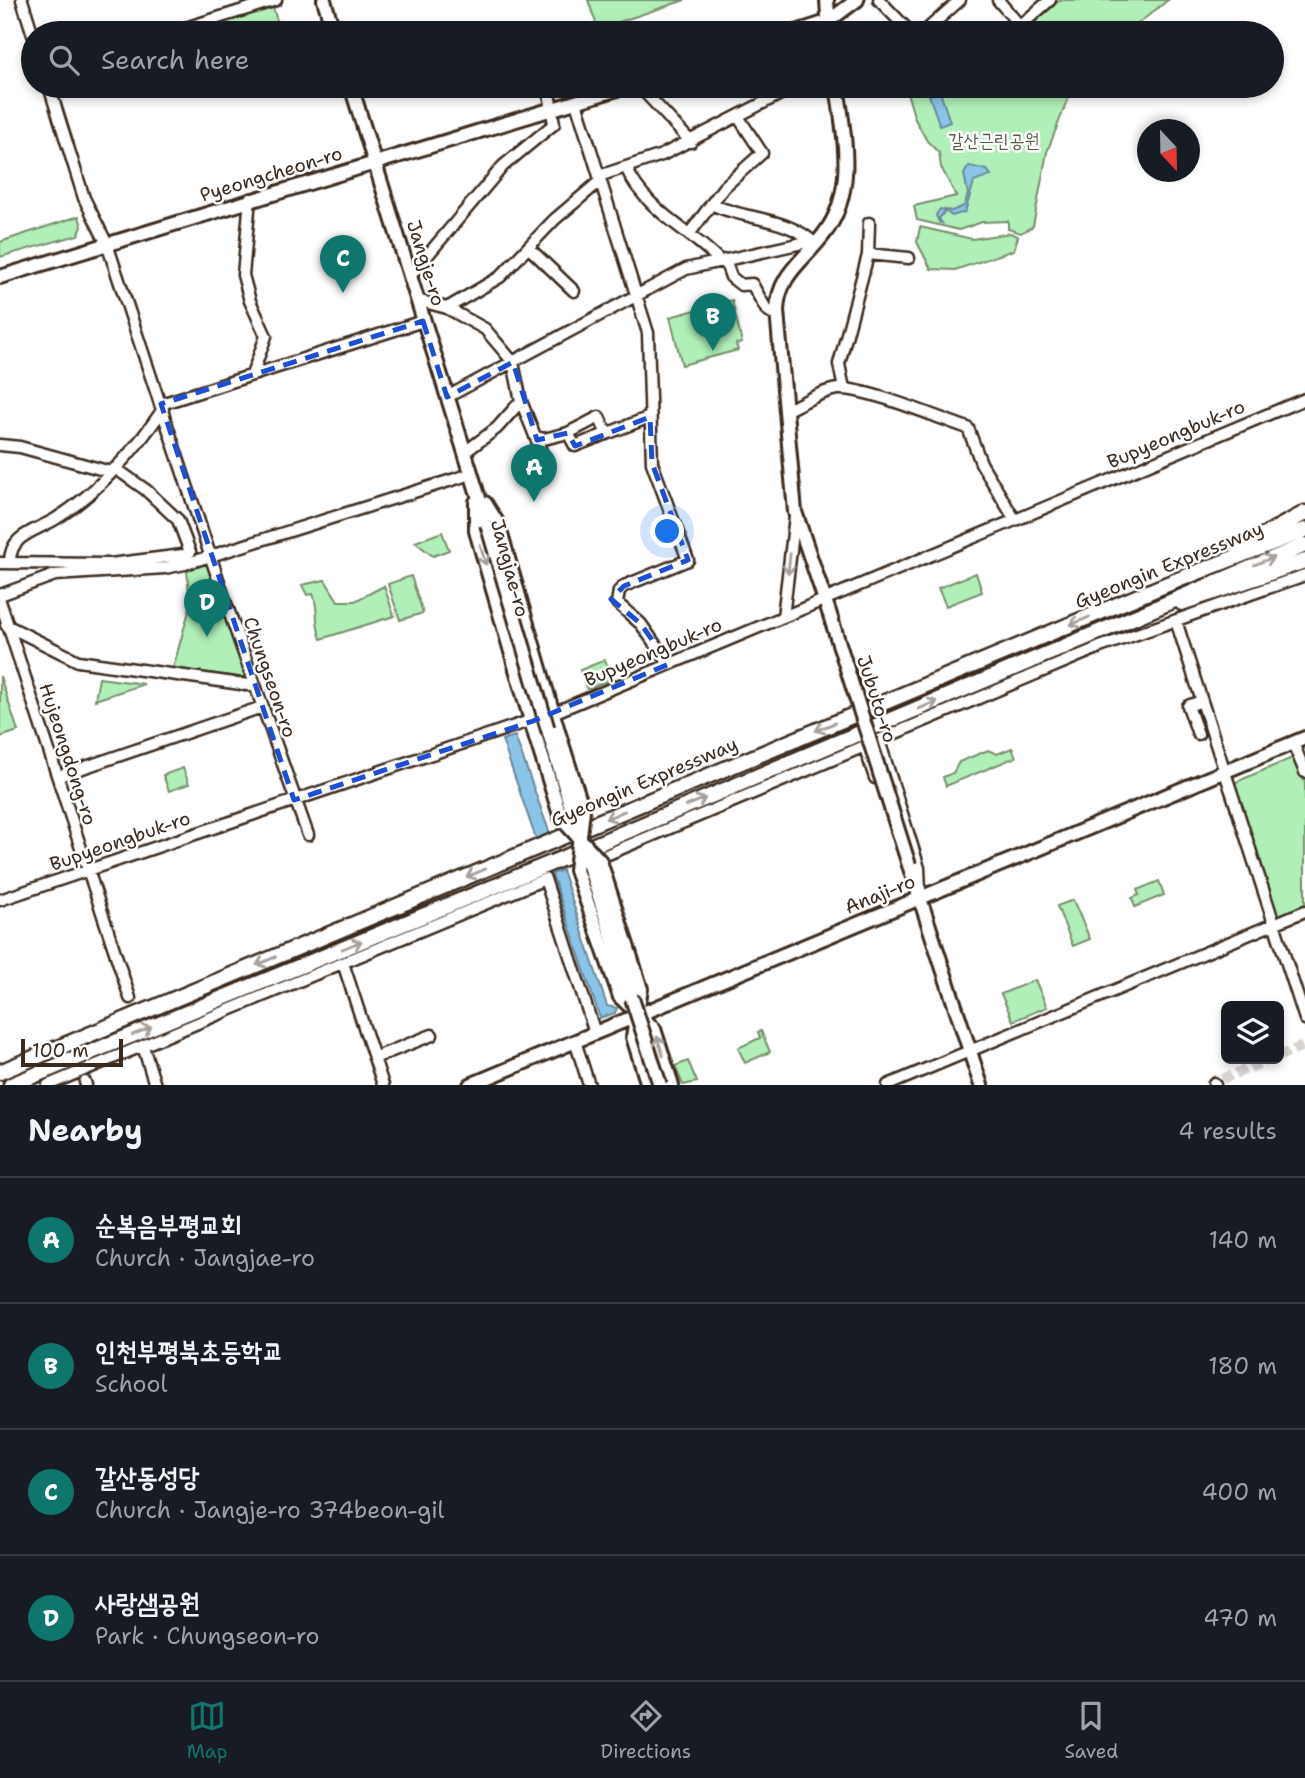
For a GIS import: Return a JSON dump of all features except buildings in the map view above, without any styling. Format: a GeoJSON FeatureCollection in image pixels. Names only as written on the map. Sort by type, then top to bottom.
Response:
{"type":"FeatureCollection","features":[{"type":"Feature","properties":{"kind":"highway"},"geometry":{"type":"LineString","coordinates":[[1165,585],[1281,528],[1305,513]]}},
{"type":"Feature","properties":{"kind":"highway","name":"Gyeongin Expressway"},"geometry":{"type":"LineString","coordinates":[[0,1072],[1165,585],[1305,530]]}},
{"type":"Feature","properties":{"kind":"highway","name":"Gyeongin Expressway"},"geometry":{"type":"LineString","coordinates":[[11,1085],[545,872],[566,858],[1305,545]]}},
{"type":"Feature","properties":{"kind":"highway"},"geometry":{"type":"LineString","coordinates":[[1157,608],[1203,598],[1305,561]]}},
{"type":"Feature","properties":{"kind":"main road"},"geometry":{"type":"LineString","coordinates":[[827,0],[828,21]]}},
{"type":"Feature","properties":{"kind":"main road"},"geometry":{"type":"LineString","coordinates":[[835,21],[857,0]]}},
{"type":"Feature","properties":{"kind":"main road"},"geometry":{"type":"LineString","coordinates":[[322,1],[330,21]]}},
{"type":"Feature","properties":{"kind":"main road","name":"Jangje-ro"},"geometry":{"type":"LineString","coordinates":[[355,98],[487,524]]}},
{"type":"Feature","properties":{"kind":"main road","name":"Pyeongcheon-ro"},"geometry":{"type":"LineString","coordinates":[[0,277],[589,98]]}},
{"type":"Feature","properties":{"kind":"main road","name":"Jubuto-ro"},"geometry":{"type":"LineString","coordinates":[[838,98],[847,167],[836,212],[824,235],[783,282],[777,299],[795,512],[981,1085]]}},
{"type":"Feature","properties":{"kind":"main road","name":"Jangjae-ro"},"geometry":{"type":"LineString","coordinates":[[475,488],[498,524],[583,810],[576,870],[620,997],[654,1029],[672,1085]]}},
{"type":"Feature","properties":{"kind":"main road","name":"Jangjae-ro"},"geometry":{"type":"LineString","coordinates":[[475,488],[476,531],[561,818],[600,862],[641,989],[633,1037],[648,1085]]}},
{"type":"Feature","properties":{"kind":"main road","name":"Jangjae-ro"},"geometry":{"type":"LineString","coordinates":[[487,524],[581,841],[660,1085]]}},
{"type":"Feature","properties":{"kind":"main road","name":"Anaji-ro"},"geometry":{"type":"LineString","coordinates":[[470,1085],[1299,741]]}},
{"type":"Feature","properties":{"kind":"street"},"geometry":{"type":"LineString","coordinates":[[22,0],[29,21]]}},
{"type":"Feature","properties":{"kind":"street"},"geometry":{"type":"LineString","coordinates":[[208,21],[276,0]]}},
{"type":"Feature","properties":{"kind":"street"},"geometry":{"type":"LineString","coordinates":[[879,0],[899,21]]}},
{"type":"Feature","properties":{"kind":"street"},"geometry":{"type":"LineString","coordinates":[[998,0],[1016,21]]}},
{"type":"Feature","properties":{"kind":"street"},"geometry":{"type":"LineString","coordinates":[[1026,21],[1050,0]]}},
{"type":"Feature","properties":{"kind":"street"},"geometry":{"type":"LineString","coordinates":[[936,21],[955,2]]}},
{"type":"Feature","properties":{"kind":"street","name":"Chungseon-ro"},"geometry":{"type":"LineString","coordinates":[[53,98],[84,198],[107,244],[208,551],[308,835]]}},
{"type":"Feature","properties":{"kind":"street"},"geometry":{"type":"LineString","coordinates":[[410,276],[503,166],[551,129],[554,124],[551,98]]}},
{"type":"Feature","properties":{"kind":"street"},"geometry":{"type":"LineString","coordinates":[[650,98],[691,142]]}},
{"type":"Feature","properties":{"kind":"street"},"geometry":{"type":"LineString","coordinates":[[447,308],[500,277],[554,220],[599,178],[691,142],[774,98]]}},
{"type":"Feature","properties":{"kind":"street"},"geometry":{"type":"LineString","coordinates":[[576,102],[648,333],[652,463],[688,560],[624,586],[617,597],[620,607],[640,624],[669,664]]}},
{"type":"Feature","properties":{"kind":"street"},"geometry":{"type":"LineString","coordinates":[[691,233],[724,187],[762,153],[738,118]]}},
{"type":"Feature","properties":{"kind":"street"},"geometry":{"type":"LineString","coordinates":[[626,167],[630,177],[658,211],[691,233],[723,260],[731,277],[741,285],[752,284],[766,309],[778,317]]}},
{"type":"Feature","properties":{"kind":"street"},"geometry":{"type":"LineString","coordinates":[[250,199],[243,275],[250,301],[266,336],[252,375]]}},
{"type":"Feature","properties":{"kind":"street"},"geometry":{"type":"LineString","coordinates":[[711,204],[748,218],[779,224],[806,234],[815,244]]}},
{"type":"Feature","properties":{"kind":"street"},"geometry":{"type":"LineString","coordinates":[[844,390],[839,364],[868,254],[869,223]]}},
{"type":"Feature","properties":{"kind":"street"},"geometry":{"type":"LineString","coordinates":[[447,397],[695,265],[802,243],[815,244]]}},
{"type":"Feature","properties":{"kind":"street"},"geometry":{"type":"LineString","coordinates":[[529,248],[574,291]]}},
{"type":"Feature","properties":{"kind":"street"},"geometry":{"type":"LineString","coordinates":[[868,254],[909,258]]}},
{"type":"Feature","properties":{"kind":"street"},"geometry":{"type":"LineString","coordinates":[[417,300],[447,308],[485,329],[513,362],[521,401],[541,451]]}},
{"type":"Feature","properties":{"kind":"street"},"geometry":{"type":"LineString","coordinates":[[424,321],[252,375],[162,407],[142,441],[60,517],[21,537],[14,544],[5,564],[142,562],[186,557],[471,474]]}},
{"type":"Feature","properties":{"kind":"street"},"geometry":{"type":"LineString","coordinates":[[787,410],[828,391],[844,390],[869,393],[968,428],[981,463],[1015,520]]}},
{"type":"Feature","properties":{"kind":"street","name":"Bupyeongbuk-ro"},"geometry":{"type":"LineString","coordinates":[[0,900],[533,721],[783,617],[827,606],[1015,520],[1305,399]]}},
{"type":"Feature","properties":{"kind":"street"},"geometry":{"type":"LineString","coordinates":[[464,452],[497,428],[521,401]]}},
{"type":"Feature","properties":{"kind":"street"},"geometry":{"type":"LineString","coordinates":[[536,437],[544,439],[568,433],[600,417],[606,430]]}},
{"type":"Feature","properties":{"kind":"street"},"geometry":{"type":"LineString","coordinates":[[568,433],[575,446],[650,417]]}},
{"type":"Feature","properties":{"kind":"street"},"geometry":{"type":"LineString","coordinates":[[0,445],[20,447],[113,470],[146,490],[178,520],[186,557]]}},
{"type":"Feature","properties":{"kind":"street"},"geometry":{"type":"LineString","coordinates":[[783,617],[795,512]]}},
{"type":"Feature","properties":{"kind":"street"},"geometry":{"type":"LineString","coordinates":[[0,595],[55,575],[165,568],[186,557]]}},
{"type":"Feature","properties":{"kind":"street"},"geometry":{"type":"LineString","coordinates":[[638,1015],[635,992],[594,860],[1100,647],[1305,575]]}},
{"type":"Feature","properties":{"kind":"street","name":"Hujeongdong-ro"},"geometry":{"type":"LineString","coordinates":[[0,603],[4,623],[59,776],[130,998]]}},
{"type":"Feature","properties":{"kind":"street"},"geometry":{"type":"LineString","coordinates":[[1176,621],[1272,925],[1305,1019]]}},
{"type":"Feature","properties":{"kind":"street"},"geometry":{"type":"LineString","coordinates":[[4,623],[78,661],[255,686]]}},
{"type":"Feature","properties":{"kind":"street"},"geometry":{"type":"LineString","coordinates":[[16,652],[25,639],[33,639]]}},
{"type":"Feature","properties":{"kind":"street"},"geometry":{"type":"LineString","coordinates":[[1198,734],[1188,706],[1201,701]]}},
{"type":"Feature","properties":{"kind":"street"},"geometry":{"type":"LineString","coordinates":[[59,776],[262,707]]}},
{"type":"Feature","properties":{"kind":"street"},"geometry":{"type":"LineString","coordinates":[[879,740],[919,868],[920,898]]}},
{"type":"Feature","properties":{"kind":"street"},"geometry":{"type":"LineString","coordinates":[[1299,741],[1305,772]]}},
{"type":"Feature","properties":{"kind":"street"},"geometry":{"type":"LineString","coordinates":[[864,745],[906,873],[920,898]]}},
{"type":"Feature","properties":{"kind":"street"},"geometry":{"type":"LineString","coordinates":[[869,759],[874,751],[883,754]]}},
{"type":"Feature","properties":{"kind":"street"},"geometry":{"type":"LineString","coordinates":[[48,1085],[343,963],[545,872],[595,1033]]}},
{"type":"Feature","properties":{"kind":"street"},"geometry":{"type":"LineString","coordinates":[[888,1085],[1305,911]]}},
{"type":"Feature","properties":{"kind":"street"},"geometry":{"type":"LineString","coordinates":[[343,963],[383,1085]]}},
{"type":"Feature","properties":{"kind":"street"},"geometry":{"type":"LineString","coordinates":[[374,1058],[432,1035]]}},
{"type":"Feature","properties":{"kind":"street"},"geometry":{"type":"LineString","coordinates":[[575,1041],[589,1085]]}},
{"type":"Feature","properties":{"kind":"street"},"geometry":{"type":"LineString","coordinates":[[143,1046],[155,1085]]}},
{"type":"Feature","properties":{"kind":"highlighted area"},"geometry":{"type":"Polygon","coordinates":[[[423,321],[447,397],[513,362],[537,440],[568,433],[575,446],[650,417],[652,463],[688,560],[624,586],[611,599],[641,624],[669,664],[533,721],[294,800],[161,404],[423,321]]]}},
{"type":"Feature","properties":{"kind":"green space"},"geometry":{"type":"Polygon","coordinates":[[[588,0],[685,0],[622,21],[595,21],[588,0]]]}},
{"type":"Feature","properties":{"kind":"green space"},"geometry":{"type":"Polygon","coordinates":[[[1060,0],[1168,0],[1141,21],[1036,21],[1060,0]]]}},
{"type":"Feature","properties":{"kind":"green space"},"geometry":{"type":"Polygon","coordinates":[[[273,8],[277,21],[228,21],[273,8]]]}},
{"type":"Feature","properties":{"kind":"green space","name":"갈산근린공원"},"geometry":{"type":"Polygon","coordinates":[[[909,98],[1068,98],[1047,152],[1033,226],[1021,233],[1008,229],[1008,221],[982,222],[959,230],[917,220],[914,206],[956,196],[941,167],[939,153],[927,141],[915,119],[909,98]]]}},
{"type":"Feature","properties":{"kind":"green space"},"geometry":{"type":"Polygon","coordinates":[[[79,216],[82,227],[78,235],[0,257],[0,242],[79,216]]]}},
{"type":"Feature","properties":{"kind":"green space"},"geometry":{"type":"Polygon","coordinates":[[[920,227],[972,239],[1010,233],[1018,236],[1014,250],[955,270],[931,269],[917,242],[920,227]]]}},
{"type":"Feature","properties":{"kind":"green space"},"geometry":{"type":"Polygon","coordinates":[[[732,300],[742,343],[736,344],[738,350],[682,365],[670,317],[732,300]]]}},
{"type":"Feature","properties":{"kind":"green space"},"geometry":{"type":"Polygon","coordinates":[[[442,532],[449,550],[433,556],[415,542],[442,532]]]}},
{"type":"Feature","properties":{"kind":"green space"},"geometry":{"type":"Polygon","coordinates":[[[208,563],[247,678],[173,668],[190,607],[187,570],[208,563]]]}},
{"type":"Feature","properties":{"kind":"green space"},"geometry":{"type":"Polygon","coordinates":[[[976,573],[982,592],[946,606],[938,588],[976,573]]]}},
{"type":"Feature","properties":{"kind":"green space"},"geometry":{"type":"Polygon","coordinates":[[[411,576],[423,613],[400,620],[388,584],[411,576]]]}},
{"type":"Feature","properties":{"kind":"green space"},"geometry":{"type":"Polygon","coordinates":[[[325,580],[338,601],[355,601],[384,586],[394,616],[321,639],[313,594],[307,595],[302,585],[325,580]]]}},
{"type":"Feature","properties":{"kind":"green space"},"geometry":{"type":"Polygon","coordinates":[[[605,660],[613,679],[587,689],[580,670],[605,660]]]}},
{"type":"Feature","properties":{"kind":"green space"},"geometry":{"type":"Polygon","coordinates":[[[0,676],[18,731],[0,737],[0,676]]]}},
{"type":"Feature","properties":{"kind":"green space"},"geometry":{"type":"Polygon","coordinates":[[[99,678],[144,684],[95,700],[99,678]]]}},
{"type":"Feature","properties":{"kind":"green space"},"geometry":{"type":"Polygon","coordinates":[[[1012,748],[1016,757],[946,786],[943,777],[953,773],[959,762],[988,750],[997,754],[1012,748]]]}},
{"type":"Feature","properties":{"kind":"green space"},"geometry":{"type":"Polygon","coordinates":[[[1292,758],[1296,759],[1305,783],[1305,905],[1278,916],[1273,911],[1234,787],[1236,782],[1292,758]]]}},
{"type":"Feature","properties":{"kind":"green space"},"geometry":{"type":"Polygon","coordinates":[[[183,768],[189,784],[169,791],[163,775],[183,768]]]}},
{"type":"Feature","properties":{"kind":"green space"},"geometry":{"type":"Polygon","coordinates":[[[1159,881],[1164,895],[1135,907],[1132,898],[1139,895],[1137,890],[1159,881]]]}},
{"type":"Feature","properties":{"kind":"green space"},"geometry":{"type":"Polygon","coordinates":[[[1073,900],[1090,939],[1073,946],[1057,906],[1073,900]]]}},
{"type":"Feature","properties":{"kind":"green space"},"geometry":{"type":"Polygon","coordinates":[[[1035,980],[1047,1007],[1013,1021],[1001,994],[1035,980]]]}},
{"type":"Feature","properties":{"kind":"green space"},"geometry":{"type":"Polygon","coordinates":[[[761,1031],[770,1052],[745,1063],[738,1048],[760,1038],[758,1032],[761,1031]]]}},
{"type":"Feature","properties":{"kind":"green space"},"geometry":{"type":"Polygon","coordinates":[[[688,1061],[697,1082],[683,1085],[675,1066],[688,1061]]]}},
{"type":"Feature","properties":{"kind":"water"},"geometry":{"type":"Polygon","coordinates":[[[930,98],[942,98],[950,122],[940,126],[930,98]]]}},
{"type":"Feature","properties":{"kind":"water"},"geometry":{"type":"Polygon","coordinates":[[[969,166],[987,170],[991,175],[974,182],[965,212],[952,216],[945,211],[939,219],[942,223],[939,222],[936,215],[940,209],[952,211],[964,206],[968,194],[964,174],[969,166]]]}},
{"type":"Feature","properties":{"kind":"water"},"geometry":{"type":"Polygon","coordinates":[[[515,736],[550,834],[536,839],[502,740],[515,736]]]}},
{"type":"Feature","properties":{"kind":"water"},"geometry":{"type":"Polygon","coordinates":[[[562,870],[607,1006],[617,1008],[615,1013],[600,1018],[552,874],[562,870]]]}},
{"type":"Feature","properties":{"kind":"tunnel"},"geometry":{"type":"LineString","coordinates":[[1284,1054],[1305,1045]]}},
{"type":"Feature","properties":{"kind":"tunnel"},"geometry":{"type":"LineString","coordinates":[[1208,1085],[1259,1064]]}},
{"type":"Feature","properties":{"kind":"place","name":"갈산동성당"},"geometry":{"type":"Point","coordinates":[343,293]}},
{"type":"Feature","properties":{"kind":"place","name":"인천부평북초등학교"},"geometry":{"type":"Point","coordinates":[713,351]}},
{"type":"Feature","properties":{"kind":"place","name":"순복음부평교회"},"geometry":{"type":"Point","coordinates":[534,502]}},
{"type":"Feature","properties":{"kind":"place","name":"사랑샘공원"},"geometry":{"type":"Point","coordinates":[207,637]}}]}
